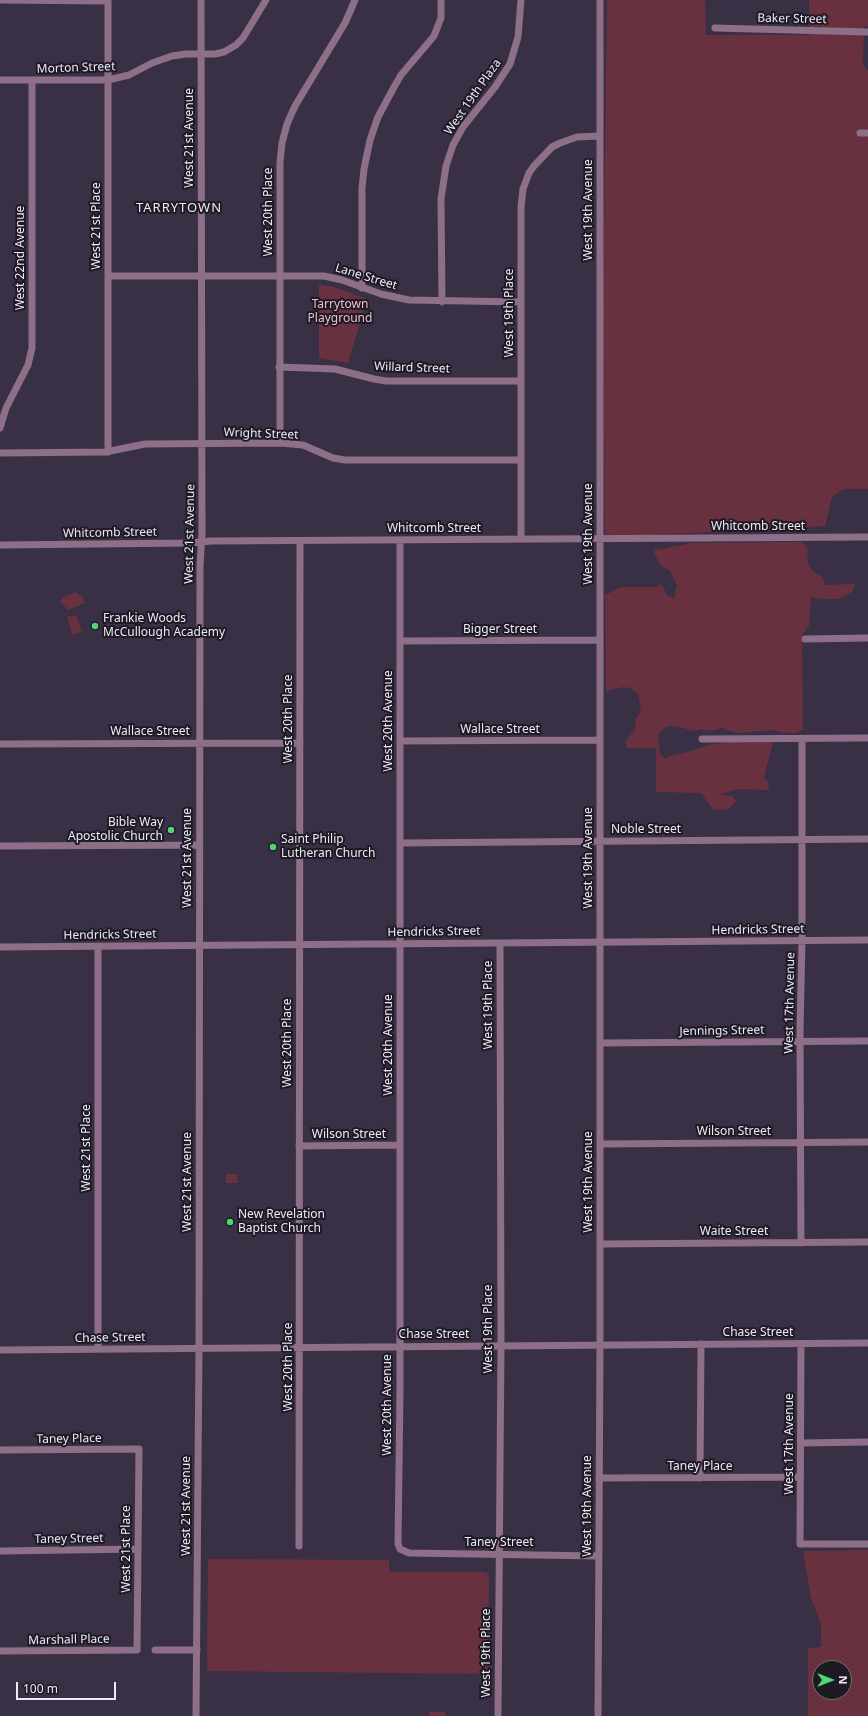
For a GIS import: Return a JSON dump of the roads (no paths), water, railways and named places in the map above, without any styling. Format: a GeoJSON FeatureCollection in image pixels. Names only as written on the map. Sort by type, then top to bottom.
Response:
{"type":"FeatureCollection","features":[{"type":"Feature","properties":{"kind":"street"},"geometry":{"type":"LineString","coordinates":[[0,0],[108,0]]}},
{"type":"Feature","properties":{"kind":"street","name":"West 21st Place"},"geometry":{"type":"LineString","coordinates":[[108,0],[108,452]]}},
{"type":"Feature","properties":{"kind":"street","name":"West 21st Avenue"},"geometry":{"type":"LineString","coordinates":[[196,1716],[199,1348],[199,845],[202,444],[201,0]]}},
{"type":"Feature","properties":{"kind":"street","name":"Morton Street"},"geometry":{"type":"LineString","coordinates":[[0,80],[108,80],[129,75],[152,63],[172,56],[220,53],[236,45],[248,31],[266,0]]}},
{"type":"Feature","properties":{"kind":"street","name":"West 20th Place"},"geometry":{"type":"LineString","coordinates":[[280,443],[280,162],[284,134],[295,106],[345,23],[355,0]]}},
{"type":"Feature","properties":{"kind":"street"},"geometry":{"type":"LineString","coordinates":[[362,288],[362,188],[370,140],[378,117],[394,87],[434,36],[441,18],[441,0]]}},
{"type":"Feature","properties":{"kind":"street","name":"West 19th Plaza"},"geometry":{"type":"LineString","coordinates":[[442,302],[441,199],[446,166],[453,145],[463,127],[498,84],[508,68],[518,37],[521,0]]}},
{"type":"Feature","properties":{"kind":"street","name":"West 19th Avenue"},"geometry":{"type":"LineString","coordinates":[[598,1716],[600,1345],[600,0]]}},
{"type":"Feature","properties":{"kind":"street","name":"Baker Street"},"geometry":{"type":"LineString","coordinates":[[715,28],[868,32]]}},
{"type":"Feature","properties":{"kind":"street","name":"West 22nd Avenue"},"geometry":{"type":"LineString","coordinates":[[0,428],[6,408],[28,365],[32,348],[32,80]]}},
{"type":"Feature","properties":{"kind":"street"},"geometry":{"type":"LineString","coordinates":[[860,133],[868,133]]}},
{"type":"Feature","properties":{"kind":"street","name":"West 19th Place"},"geometry":{"type":"LineString","coordinates":[[520,540],[520,302],[522,189],[529,173],[542,156],[560,143],[577,137],[600,136]]}},
{"type":"Feature","properties":{"kind":"street","name":"Lane Street"},"geometry":{"type":"LineString","coordinates":[[108,276],[330,277],[395,298],[417,301],[520,302]]}},
{"type":"Feature","properties":{"kind":"street","name":"Willard Street"},"geometry":{"type":"LineString","coordinates":[[279,367],[328,368],[386,381],[521,381]]}},
{"type":"Feature","properties":{"kind":"street","name":"Wright Street"},"geometry":{"type":"LineString","coordinates":[[0,453],[108,452],[140,444],[280,443],[303,445],[328,456],[345,460],[520,460]]}},
{"type":"Feature","properties":{"kind":"street","name":"Whitcomb Street"},"geometry":{"type":"LineString","coordinates":[[0,545],[400,540],[600,540],[868,537]]}},
{"type":"Feature","properties":{"kind":"street","name":"West 20th Avenue"},"geometry":{"type":"LineString","coordinates":[[400,540],[400,1347],[398,1544],[400,1550]]}},
{"type":"Feature","properties":{"kind":"street","name":"West 20th Place"},"geometry":{"type":"LineString","coordinates":[[299,1546],[300,541]]}},
{"type":"Feature","properties":{"kind":"street"},"geometry":{"type":"LineString","coordinates":[[805,638],[868,638]]}},
{"type":"Feature","properties":{"kind":"street","name":"Bigger Street"},"geometry":{"type":"LineString","coordinates":[[400,641],[600,640]]}},
{"type":"Feature","properties":{"kind":"street"},"geometry":{"type":"LineString","coordinates":[[702,739],[868,738]]}},
{"type":"Feature","properties":{"kind":"street","name":"West 17th Avenue"},"geometry":{"type":"LineString","coordinates":[[801,1243],[800,1041],[802,940],[802,739]]}},
{"type":"Feature","properties":{"kind":"street","name":"Wallace Street"},"geometry":{"type":"LineString","coordinates":[[400,741],[600,740]]}},
{"type":"Feature","properties":{"kind":"street","name":"Wallace Street"},"geometry":{"type":"LineString","coordinates":[[0,744],[300,743]]}},
{"type":"Feature","properties":{"kind":"street","name":"Noble Street"},"geometry":{"type":"LineString","coordinates":[[400,843],[868,839]]}},
{"type":"Feature","properties":{"kind":"street"},"geometry":{"type":"LineString","coordinates":[[0,846],[199,845]]}},
{"type":"Feature","properties":{"kind":"street","name":"Hendricks Street"},"geometry":{"type":"LineString","coordinates":[[0,947],[868,940]]}},
{"type":"Feature","properties":{"kind":"street","name":"West 19th Place"},"geometry":{"type":"LineString","coordinates":[[498,1716],[501,1346],[500,943]]}},
{"type":"Feature","properties":{"kind":"street","name":"West 21st Place"},"geometry":{"type":"LineString","coordinates":[[98,946],[98,1349]]}},
{"type":"Feature","properties":{"kind":"street","name":"Jennings Street"},"geometry":{"type":"LineString","coordinates":[[600,1043],[868,1041]]}},
{"type":"Feature","properties":{"kind":"street","name":"Wilson Street"},"geometry":{"type":"LineString","coordinates":[[600,1144],[868,1142]]}},
{"type":"Feature","properties":{"kind":"street","name":"Wilson Street"},"geometry":{"type":"LineString","coordinates":[[299,1146],[400,1145]]}},
{"type":"Feature","properties":{"kind":"street","name":"Waite Street"},"geometry":{"type":"LineString","coordinates":[[600,1244],[868,1242]]}},
{"type":"Feature","properties":{"kind":"street","name":"Chase Street"},"geometry":{"type":"LineString","coordinates":[[0,1350],[868,1343]]}},
{"type":"Feature","properties":{"kind":"street"},"geometry":{"type":"LineString","coordinates":[[700,1478],[701,1344]]}},
{"type":"Feature","properties":{"kind":"street","name":"West 17th Avenue"},"geometry":{"type":"LineString","coordinates":[[801,1344],[800,1544],[868,1544]]}},
{"type":"Feature","properties":{"kind":"street"},"geometry":{"type":"LineString","coordinates":[[801,1443],[868,1442]]}},
{"type":"Feature","properties":{"kind":"street","name":"West 21st Place"},"geometry":{"type":"LineString","coordinates":[[137,1650],[139,1449]]}},
{"type":"Feature","properties":{"kind":"street","name":"Taney Place"},"geometry":{"type":"LineString","coordinates":[[0,1450],[139,1449]]}},
{"type":"Feature","properties":{"kind":"street","name":"Taney Place"},"geometry":{"type":"LineString","coordinates":[[599,1478],[800,1477]]}},
{"type":"Feature","properties":{"kind":"street","name":"Taney Street"},"geometry":{"type":"LineString","coordinates":[[0,1551],[138,1549]]}},
{"type":"Feature","properties":{"kind":"street","name":"Taney Street"},"geometry":{"type":"LineString","coordinates":[[400,1550],[409,1553],[599,1556]]}},
{"type":"Feature","properties":{"kind":"street","name":"Marshall Place"},"geometry":{"type":"LineString","coordinates":[[0,1651],[137,1650]]}},
{"type":"Feature","properties":{"kind":"street"},"geometry":{"type":"LineString","coordinates":[[155,1650],[197,1650]]}},
{"type":"Feature","properties":{"kind":"place","name":"Frankie Woods McCullough Academy"},"geometry":{"type":"Point","coordinates":[95,626]}},
{"type":"Feature","properties":{"kind":"place","name":"Bible Way Apostolic Church"},"geometry":{"type":"Point","coordinates":[171,830]}},
{"type":"Feature","properties":{"kind":"place","name":"Saint Philip Lutheran Church"},"geometry":{"type":"Point","coordinates":[273,847]}},
{"type":"Feature","properties":{"kind":"place","name":"New Revelation Baptist Church"},"geometry":{"type":"Point","coordinates":[230,1222]}},
{"type":"Feature","properties":{"kind":"district","name":"TARRYTOWN"},"geometry":{"type":"Point","coordinates":[179,208]}},
{"type":"Feature","properties":{"kind":"park label","name":"Tarrytown Playground"},"geometry":{"type":"Point","coordinates":[340,312]}}]}
